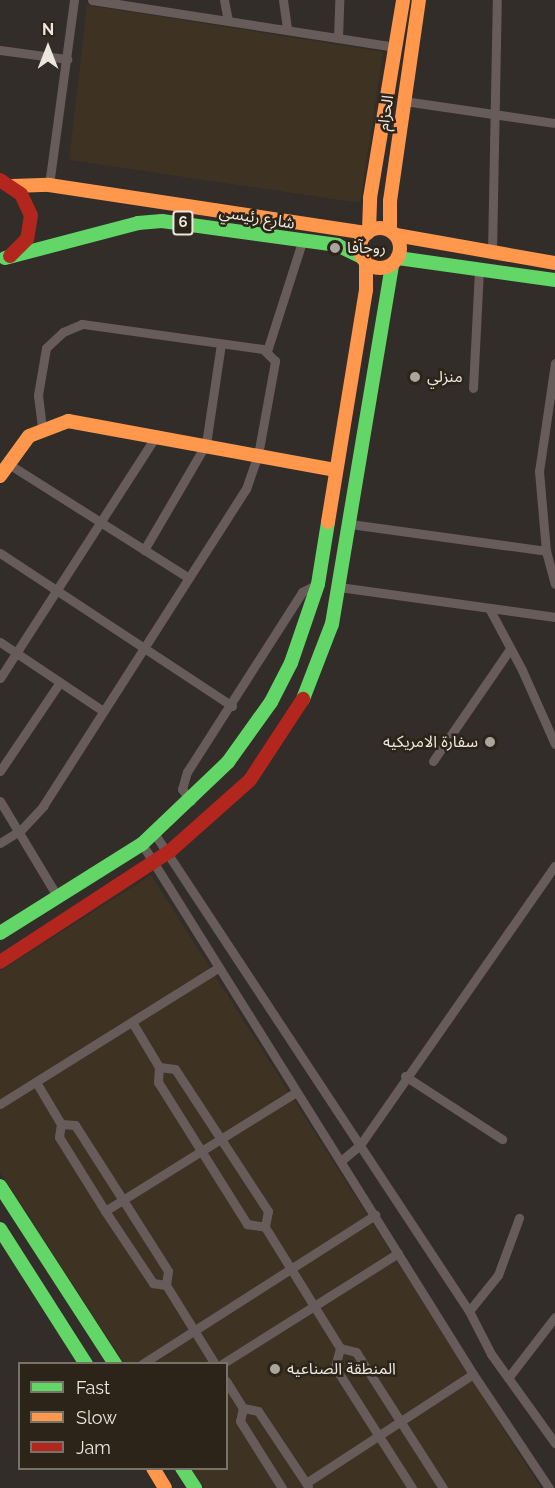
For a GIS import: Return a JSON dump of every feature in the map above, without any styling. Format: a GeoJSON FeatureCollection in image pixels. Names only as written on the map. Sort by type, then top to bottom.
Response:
{"type":"FeatureCollection","features":[{"type":"Feature","properties":{"kind":"main road"},"geometry":{"type":"LineString","coordinates":[[0,933],[142,844],[191,801],[228,762],[271,702],[291,663],[318,584],[366,290],[364,260],[360,244],[368,232],[370,198],[403,0]]}},
{"type":"Feature","properties":{"kind":"main road","name":"الحزام"},"geometry":{"type":"LineString","coordinates":[[393,233],[390,201],[419,0]]}},
{"type":"Feature","properties":{"kind":"main road","name":"شارع رئيسي"},"geometry":{"type":"LineString","coordinates":[[6,183],[49,185],[368,232],[393,233],[555,262]]}},
{"type":"Feature","properties":{"kind":"main road","name":"شارع رئيسي"},"geometry":{"type":"LineString","coordinates":[[2,259],[24,244],[31,215],[25,198],[6,183]]}},
{"type":"Feature","properties":{"kind":"main road"},"geometry":{"type":"LineString","coordinates":[[31,215],[43,202],[49,185]]}},
{"type":"Feature","properties":{"kind":"main road","name":"شارع رئيسي"},"geometry":{"type":"LineString","coordinates":[[2,259],[150,222],[188,224],[302,242],[337,245],[378,269],[395,262],[479,268],[555,280]]}},
{"type":"Feature","properties":{"kind":"main road"},"geometry":{"type":"LineString","coordinates":[[0,962],[169,852],[264,764],[315,675],[339,587],[395,262],[401,246],[393,233]]}},
{"type":"Feature","properties":{"kind":"main road"},"geometry":{"type":"LineString","coordinates":[[0,476],[23,441],[42,428],[76,421],[157,434],[335,470]]}},
{"type":"Feature","properties":{"kind":"main road"},"geometry":{"type":"LineString","coordinates":[[318,584],[339,587]]}},
{"type":"Feature","properties":{"kind":"main road"},"geometry":{"type":"LineString","coordinates":[[0,1186],[114,1362]]}},
{"type":"Feature","properties":{"kind":"main road"},"geometry":{"type":"LineString","coordinates":[[0,1229],[85,1362]]}},
{"type":"Feature","properties":{"kind":"main road"},"geometry":{"type":"LineString","coordinates":[[154,1470],[165,1488]]}},
{"type":"Feature","properties":{"kind":"main road"},"geometry":{"type":"LineString","coordinates":[[183,1470],[195,1488]]}},
{"type":"Feature","properties":{"kind":"street"},"geometry":{"type":"LineString","coordinates":[[49,185],[74,0]]}},
{"type":"Feature","properties":{"kind":"street"},"geometry":{"type":"LineString","coordinates":[[92,0],[395,47]]}},
{"type":"Feature","properties":{"kind":"street"},"geometry":{"type":"LineString","coordinates":[[224,0],[228,21]]}},
{"type":"Feature","properties":{"kind":"street"},"geometry":{"type":"LineString","coordinates":[[283,0],[287,30]]}},
{"type":"Feature","properties":{"kind":"street"},"geometry":{"type":"LineString","coordinates":[[338,38],[339,0]]}},
{"type":"Feature","properties":{"kind":"street"},"geometry":{"type":"LineString","coordinates":[[492,252],[496,114],[496,0]]}},
{"type":"Feature","properties":{"kind":"street"},"geometry":{"type":"LineString","coordinates":[[0,50],[67,59]]}},
{"type":"Feature","properties":{"kind":"street"},"geometry":{"type":"LineString","coordinates":[[404,100],[555,123]]}},
{"type":"Feature","properties":{"kind":"street"},"geometry":{"type":"LineString","coordinates":[[267,351],[302,242]]}},
{"type":"Feature","properties":{"kind":"street"},"geometry":{"type":"LineString","coordinates":[[473,388],[479,268]]}},
{"type":"Feature","properties":{"kind":"street"},"geometry":{"type":"LineString","coordinates":[[0,843],[21,830],[43,806],[103,711],[146,650],[246,489],[258,456],[276,365],[267,351],[82,324],[69,329],[51,342],[43,359],[38,395],[42,428]]}},
{"type":"Feature","properties":{"kind":"street"},"geometry":{"type":"LineString","coordinates":[[144,550],[206,444],[221,344]]}},
{"type":"Feature","properties":{"kind":"street"},"geometry":{"type":"LineString","coordinates":[[555,363],[539,471],[546,552],[555,584]]}},
{"type":"Feature","properties":{"kind":"street"},"geometry":{"type":"LineString","coordinates":[[0,678],[103,524],[157,434]]}},
{"type":"Feature","properties":{"kind":"street"},"geometry":{"type":"LineString","coordinates":[[8,463],[189,578]]}},
{"type":"Feature","properties":{"kind":"street"},"geometry":{"type":"LineString","coordinates":[[350,524],[546,552]]}},
{"type":"Feature","properties":{"kind":"street"},"geometry":{"type":"LineString","coordinates":[[0,553],[232,706]]}},
{"type":"Feature","properties":{"kind":"street"},"geometry":{"type":"LineString","coordinates":[[191,801],[182,789],[187,772],[232,706],[302,592],[318,584]]}},
{"type":"Feature","properties":{"kind":"street"},"geometry":{"type":"LineString","coordinates":[[339,587],[490,610],[555,617]]}},
{"type":"Feature","properties":{"kind":"street"},"geometry":{"type":"LineString","coordinates":[[490,610],[555,744]]}},
{"type":"Feature","properties":{"kind":"street"},"geometry":{"type":"LineString","coordinates":[[0,642],[103,711]]}},
{"type":"Feature","properties":{"kind":"street"},"geometry":{"type":"LineString","coordinates":[[433,761],[510,649]]}},
{"type":"Feature","properties":{"kind":"street"},"geometry":{"type":"LineString","coordinates":[[0,771],[60,682]]}},
{"type":"Feature","properties":{"kind":"street"},"geometry":{"type":"LineString","coordinates":[[0,801],[21,830],[57,896]]}},
{"type":"Feature","properties":{"kind":"street"},"geometry":{"type":"LineString","coordinates":[[154,833],[169,852],[469,1311],[508,1378],[555,1443]]}},
{"type":"Feature","properties":{"kind":"street"},"geometry":{"type":"LineString","coordinates":[[142,844],[296,1092],[342,1160],[473,1374],[549,1488]]}},
{"type":"Feature","properties":{"kind":"street"},"geometry":{"type":"LineString","coordinates":[[342,1160],[360,1145],[405,1076],[555,865]]}},
{"type":"Feature","properties":{"kind":"street"},"geometry":{"type":"LineString","coordinates":[[0,1104],[218,968]]}},
{"type":"Feature","properties":{"kind":"street"},"geometry":{"type":"LineString","coordinates":[[132,1022],[159,1067],[158,1082],[247,1224],[266,1227]]}},
{"type":"Feature","properties":{"kind":"street"},"geometry":{"type":"LineString","coordinates":[[159,1067],[175,1069],[268,1211],[266,1227],[340,1348],[356,1352],[443,1488]]}},
{"type":"Feature","properties":{"kind":"street"},"geometry":{"type":"LineString","coordinates":[[405,1076],[502,1139]]}},
{"type":"Feature","properties":{"kind":"street"},"geometry":{"type":"LineString","coordinates":[[36,1082],[61,1124],[59,1137],[105,1210],[153,1283],[166,1285]]}},
{"type":"Feature","properties":{"kind":"street"},"geometry":{"type":"LineString","coordinates":[[105,1210],[296,1092]]}},
{"type":"Feature","properties":{"kind":"street"},"geometry":{"type":"LineString","coordinates":[[61,1124],[75,1125],[168,1270],[166,1285],[214,1362]]}},
{"type":"Feature","properties":{"kind":"street"},"geometry":{"type":"LineString","coordinates":[[145,1362],[375,1215]]}},
{"type":"Feature","properties":{"kind":"street"},"geometry":{"type":"LineString","coordinates":[[469,1311],[498,1275],[519,1218]]}},
{"type":"Feature","properties":{"kind":"street"},"geometry":{"type":"LineString","coordinates":[[225,1362],[398,1253]]}},
{"type":"Feature","properties":{"kind":"street"},"geometry":{"type":"LineString","coordinates":[[508,1378],[555,1317]]}},
{"type":"Feature","properties":{"kind":"street"},"geometry":{"type":"LineString","coordinates":[[340,1348],[335,1367],[412,1488]]}},
{"type":"Feature","properties":{"kind":"street"},"geometry":{"type":"LineString","coordinates":[[243,1408],[258,1411],[308,1485],[473,1374]]}},
{"type":"Feature","properties":{"kind":"street"},"geometry":{"type":"LineString","coordinates":[[228,1384],[243,1408],[240,1421],[282,1488]]}},
{"type":"Feature","properties":{"kind":"shaded area"},"geometry":{"type":"Polygon","coordinates":[[[87,5],[383,52],[360,203],[69,160],[87,5]]]}},
{"type":"Feature","properties":{"kind":"shaded area"},"geometry":{"type":"Polygon","coordinates":[[[151,875],[541,1488],[204,1488],[192,1470],[228,1470],[228,1362],[123,1362],[0,1172],[0,971],[151,875]]]}},
{"type":"Feature","properties":{"kind":"traffic: fast"},"geometry":{"type":"LineString","coordinates":[[5,258],[138,223],[162,221],[337,245],[362,257]]}},
{"type":"Feature","properties":{"kind":"traffic: fast"},"geometry":{"type":"LineString","coordinates":[[398,258],[555,280]]}},
{"type":"Feature","properties":{"kind":"traffic: fast"},"geometry":{"type":"LineString","coordinates":[[303,699],[332,624],[392,265]]}},
{"type":"Feature","properties":{"kind":"traffic: fast"},"geometry":{"type":"LineString","coordinates":[[0,933],[142,844],[228,762],[271,702],[291,663],[318,584],[328,522]]}},
{"type":"Feature","properties":{"kind":"traffic: fast"},"geometry":{"type":"LineString","coordinates":[[0,1186],[114,1362]]}},
{"type":"Feature","properties":{"kind":"traffic: fast"},"geometry":{"type":"LineString","coordinates":[[0,1229],[85,1362]]}},
{"type":"Feature","properties":{"kind":"traffic: fast"},"geometry":{"type":"LineString","coordinates":[[183,1470],[195,1488]]}},
{"type":"Feature","properties":{"kind":"traffic: slow"},"geometry":{"type":"LineString","coordinates":[[369,231],[370,198],[403,0]]}},
{"type":"Feature","properties":{"kind":"traffic: slow"},"geometry":{"type":"LineString","coordinates":[[390,230],[390,201],[419,0]]}},
{"type":"Feature","properties":{"kind":"traffic: slow"},"geometry":{"type":"LineString","coordinates":[[12,186],[49,185],[367,233]]}},
{"type":"Feature","properties":{"kind":"traffic: slow"},"geometry":{"type":"LineString","coordinates":[[380,228],[388,229],[394,234],[399,240],[400,248],[399,256],[394,262],[388,267],[380,268],[372,267],[366,262],[361,256],[360,248],[361,240],[366,234],[372,229],[380,228]]}},
{"type":"Feature","properties":{"kind":"traffic: slow"},"geometry":{"type":"LineString","coordinates":[[396,235],[555,263]]}},
{"type":"Feature","properties":{"kind":"traffic: slow"},"geometry":{"type":"LineString","coordinates":[[328,522],[366,290],[366,263]]}},
{"type":"Feature","properties":{"kind":"traffic: slow"},"geometry":{"type":"LineString","coordinates":[[0,476],[29,436],[68,421],[335,470]]}},
{"type":"Feature","properties":{"kind":"traffic: slow"},"geometry":{"type":"LineString","coordinates":[[154,1470],[165,1488]]}},
{"type":"Feature","properties":{"kind":"traffic: jam"},"geometry":{"type":"LineString","coordinates":[[0,180],[21,194],[31,215],[27,239],[10,256]]}},
{"type":"Feature","properties":{"kind":"traffic: jam"},"geometry":{"type":"LineString","coordinates":[[0,962],[169,852],[250,780],[303,699]]}},
{"type":"Feature","properties":{"kind":"place","name":"روجآفا"},"geometry":{"type":"Point","coordinates":[335,248]}},
{"type":"Feature","properties":{"kind":"place","name":"منزلي"},"geometry":{"type":"Point","coordinates":[415,377]}},
{"type":"Feature","properties":{"kind":"place","name":"سفارة الامريكيه"},"geometry":{"type":"Point","coordinates":[490,742]}},
{"type":"Feature","properties":{"kind":"place","name":"المنطقة الصناعيه"},"geometry":{"type":"Point","coordinates":[275,1369]}}]}
